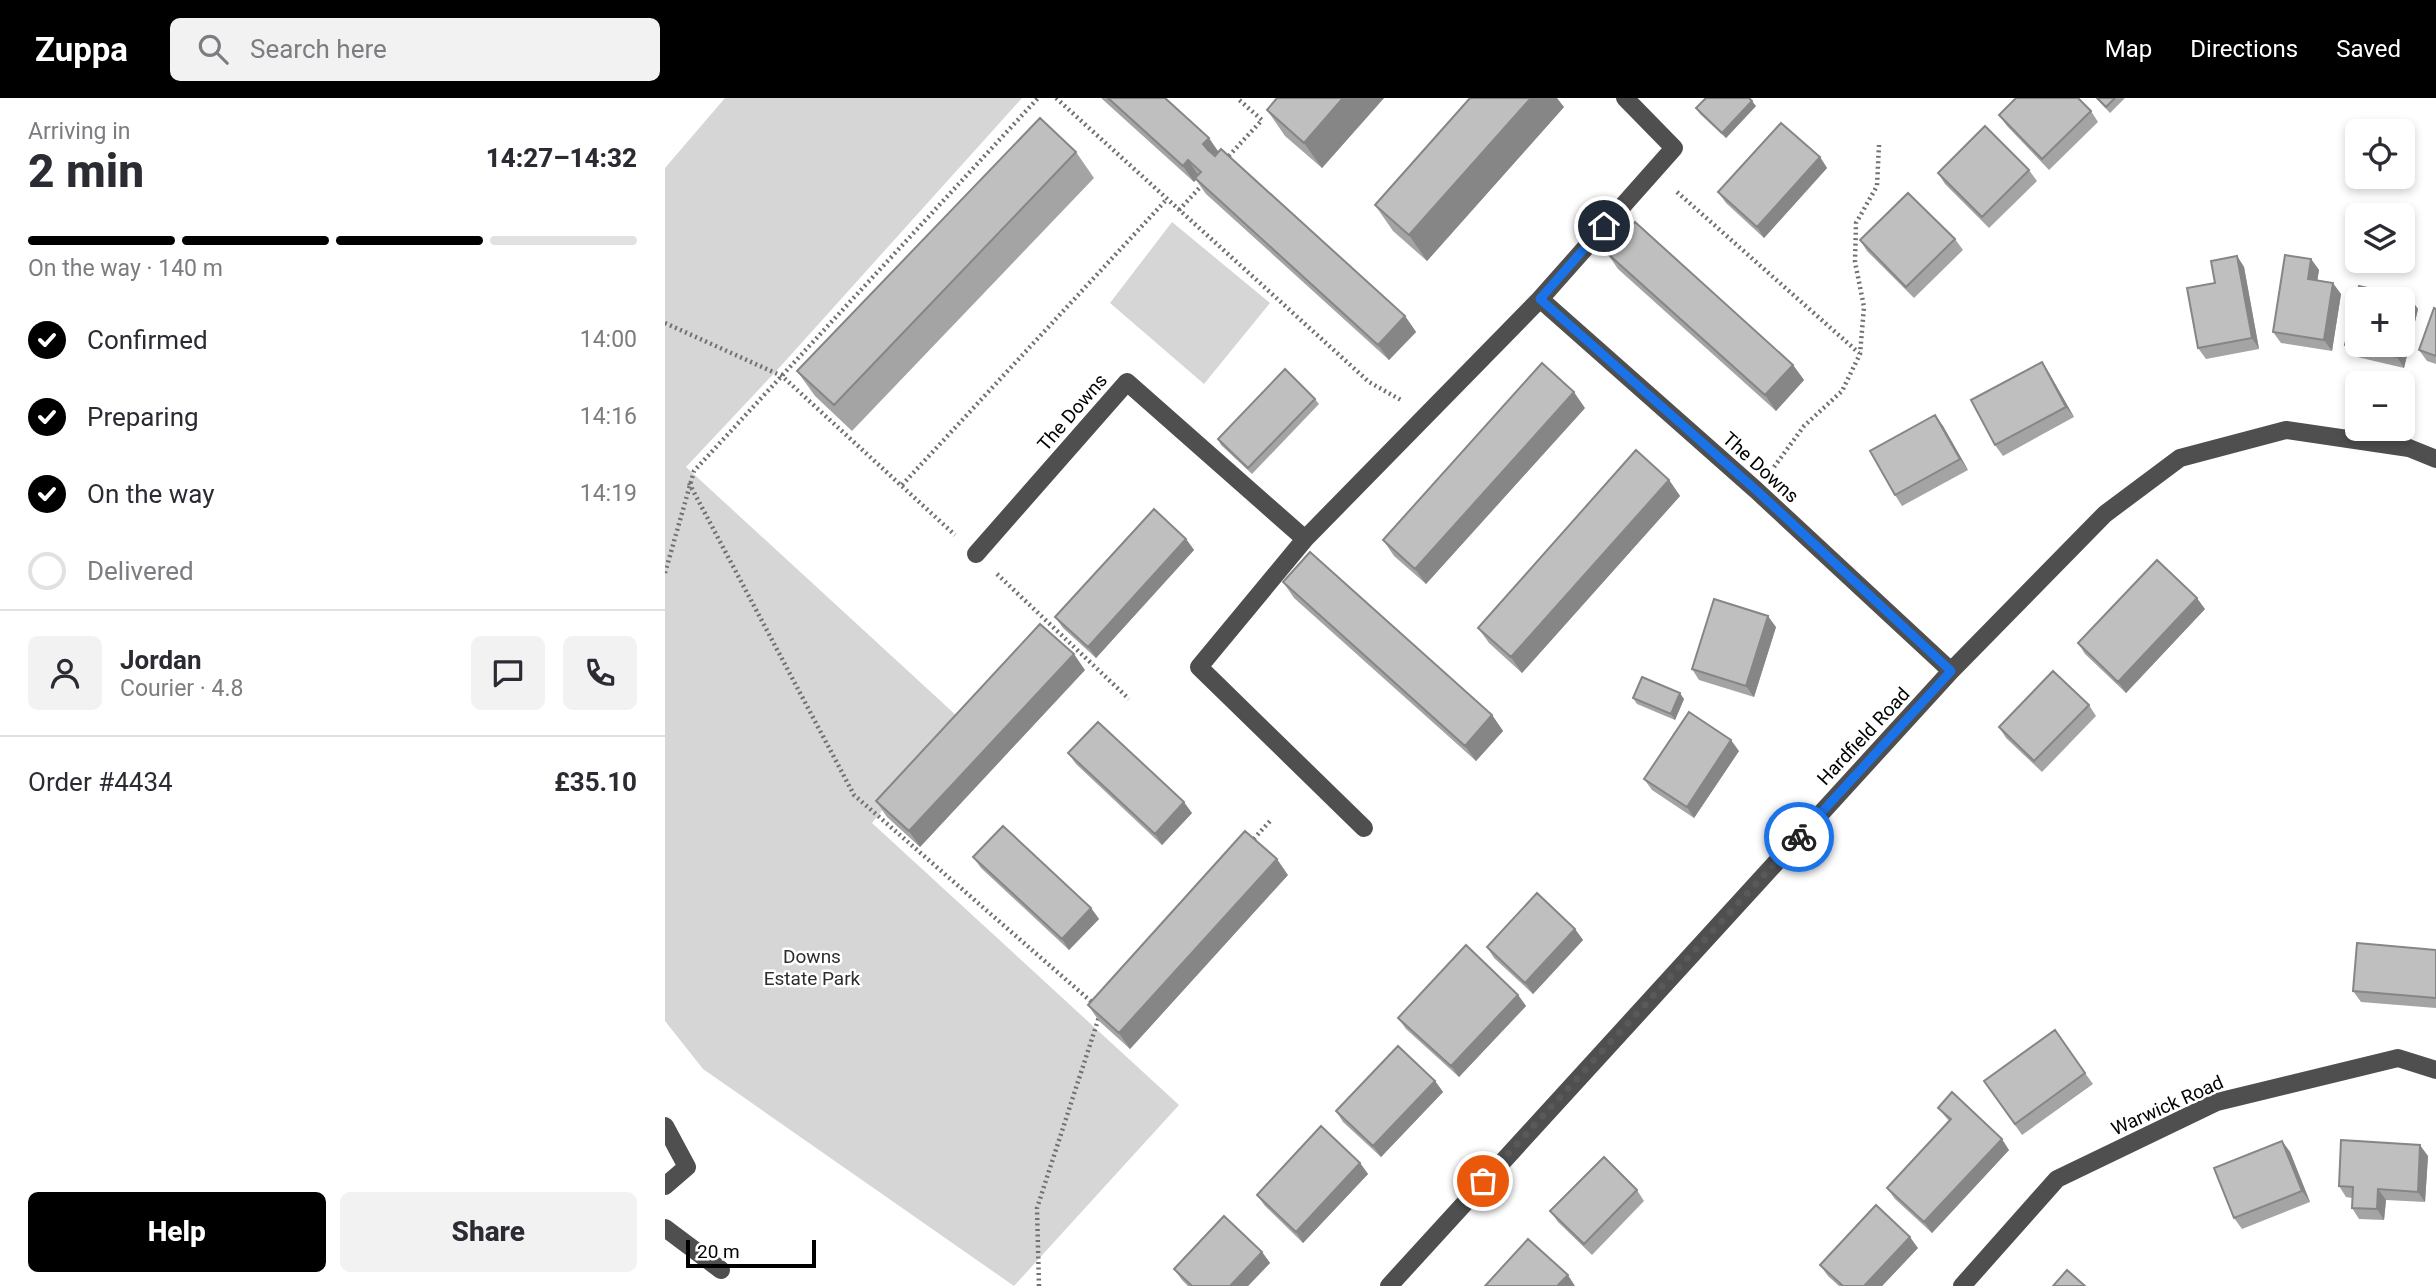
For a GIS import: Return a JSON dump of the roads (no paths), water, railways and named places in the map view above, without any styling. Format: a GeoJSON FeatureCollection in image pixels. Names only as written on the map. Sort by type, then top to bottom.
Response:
{"type":"FeatureCollection","features":[{"type":"Feature","properties":{"kind":"street"},"geometry":{"type":"LineString","coordinates":[[1364,828],[1199,667],[1305,539],[1540,299],[1674,148],[1625,98]]}},
{"type":"Feature","properties":{"kind":"street","name":"The Downs"},"geometry":{"type":"LineString","coordinates":[[1540,299],[1756,490],[1951,671]]}},
{"type":"Feature","properties":{"kind":"street","name":"The Downs"},"geometry":{"type":"LineString","coordinates":[[976,554],[1127,382],[1305,539]]}},
{"type":"Feature","properties":{"kind":"street","name":"Hardfield Road"},"geometry":{"type":"LineString","coordinates":[[1389,1286],[1951,671],[2105,514],[2179,458],[2286,430],[2409,448],[2436,459]]}},
{"type":"Feature","properties":{"kind":"street","name":"Warwick Road"},"geometry":{"type":"LineString","coordinates":[[1962,1286],[2057,1179],[2217,1102],[2398,1058],[2436,1070]]}},
{"type":"Feature","properties":{"kind":"street"},"geometry":{"type":"LineString","coordinates":[[665,1126],[687,1167],[665,1186]]}},
{"type":"Feature","properties":{"kind":"street"},"geometry":{"type":"LineString","coordinates":[[665,1228],[721,1270]]}},
{"type":"Feature","properties":{"kind":"park label","name":"Downs Estate Park"},"geometry":{"type":"Point","coordinates":[812,967]}}]}
